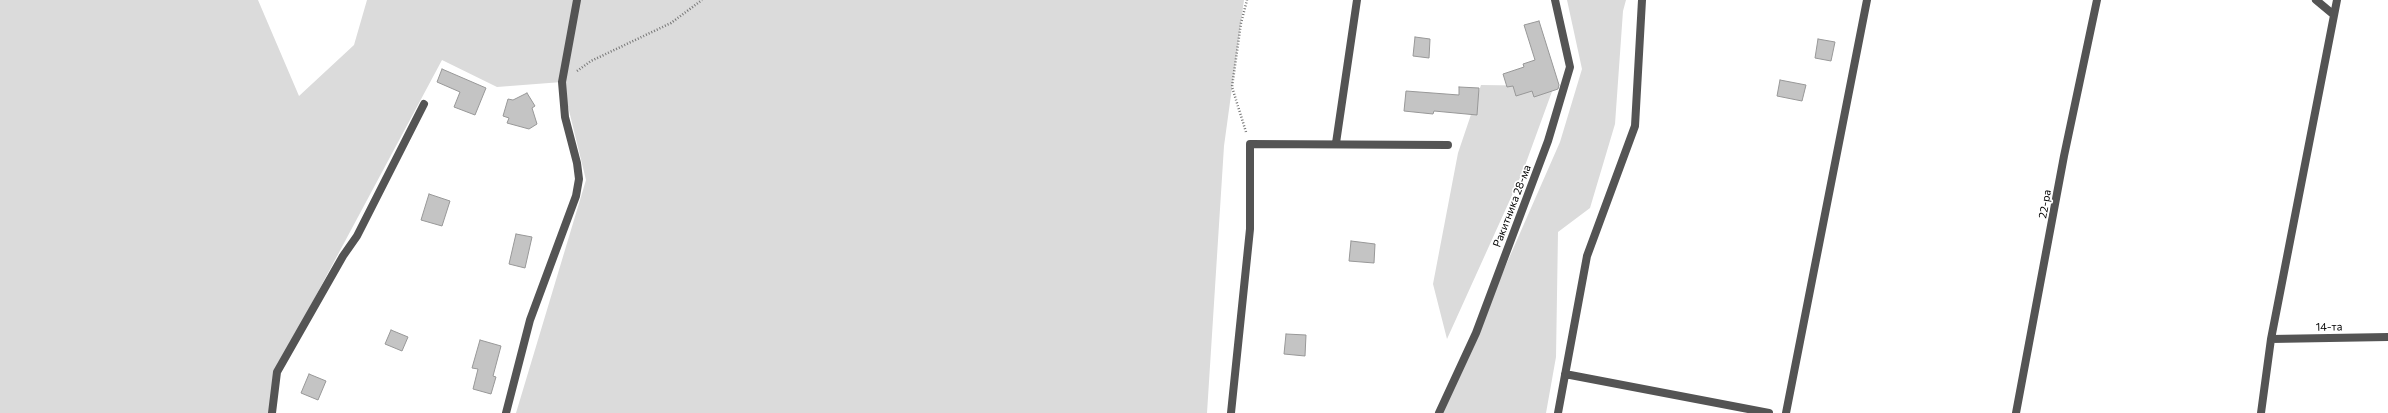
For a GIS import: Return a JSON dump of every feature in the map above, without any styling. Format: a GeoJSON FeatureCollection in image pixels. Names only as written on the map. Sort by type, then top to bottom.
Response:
{"type":"FeatureCollection","features":[{"type":"Feature","properties":{"kind":"street"},"geometry":{"type":"LineString","coordinates":[[506,413],[530,320],[576,196],[578,179],[577,163],[564,117],[562,82],[578,0]]}},
{"type":"Feature","properties":{"kind":"street"},"geometry":{"type":"LineString","coordinates":[[1336,143],[1357,0]]}},
{"type":"Feature","properties":{"kind":"street","name":"Ракитника 28-ма"},"geometry":{"type":"LineString","coordinates":[[1439,413],[1476,333],[1548,141],[1570,67],[1555,0]]}},
{"type":"Feature","properties":{"kind":"street"},"geometry":{"type":"LineString","coordinates":[[1558,413],[1587,256],[1635,126],[1642,0]]}},
{"type":"Feature","properties":{"kind":"street"},"geometry":{"type":"LineString","coordinates":[[1786,413],[1867,0]]}},
{"type":"Feature","properties":{"kind":"street","name":"22-ра"},"geometry":{"type":"LineString","coordinates":[[2016,413],[2064,156],[2098,0]]}},
{"type":"Feature","properties":{"kind":"street"},"geometry":{"type":"LineString","coordinates":[[2316,0],[2334,15]]}},
{"type":"Feature","properties":{"kind":"street"},"geometry":{"type":"LineString","coordinates":[[2261,413],[2271,338],[2337,0]]}},
{"type":"Feature","properties":{"kind":"street"},"geometry":{"type":"LineString","coordinates":[[272,413],[277,372],[343,256],[357,236],[424,104]]}},
{"type":"Feature","properties":{"kind":"street"},"geometry":{"type":"LineString","coordinates":[[1231,413],[1250,229],[1250,144],[1336,143],[1448,145]]}},
{"type":"Feature","properties":{"kind":"street","name":"14-та"},"geometry":{"type":"LineString","coordinates":[[2271,338],[2388,338]]}},
{"type":"Feature","properties":{"kind":"street"},"geometry":{"type":"LineString","coordinates":[[1565,374],[1769,413]]}},
{"type":"Feature","properties":{"kind":"path"},"geometry":{"type":"LineString","coordinates":[[562,82],[591,60],[671,23],[702,0]]}},
{"type":"Feature","properties":{"kind":"path"},"geometry":{"type":"LineString","coordinates":[[1247,0],[1241,23],[1232,87],[1250,144]]}},
{"type":"Feature","properties":{"kind":"shaded area"},"geometry":{"type":"Polygon","coordinates":[[[0,0],[258,0],[299,96],[354,45],[367,0],[1244,0],[1224,146],[1207,413],[516,413],[586,180],[562,82],[497,87],[442,60],[275,372],[270,413],[0,413],[0,0]]]}},
{"type":"Feature","properties":{"kind":"shaded area"},"geometry":{"type":"Polygon","coordinates":[[[1567,0],[1626,0],[1623,11],[1615,124],[1590,208],[1558,232],[1556,357],[1546,413],[1441,413],[1560,142],[1582,69],[1567,0]]]}},
{"type":"Feature","properties":{"kind":"shaded area"},"geometry":{"type":"Polygon","coordinates":[[[1481,85],[1554,86],[1523,171],[1447,339],[1433,284],[1458,153],[1481,85]]]}},
{"type":"Feature","properties":{"kind":"building"},"geometry":{"type":"Polygon","coordinates":[[[1539,21],[1559,85],[1558,89],[1534,97],[1532,91],[1516,96],[1513,86],[1507,87],[1503,74],[1524,67],[1523,64],[1535,60],[1524,25],[1539,21]]]}},
{"type":"Feature","properties":{"kind":"building"},"geometry":{"type":"Polygon","coordinates":[[[1415,37],[1430,39],[1429,58],[1413,56],[1415,37]]]}},
{"type":"Feature","properties":{"kind":"building"},"geometry":{"type":"Polygon","coordinates":[[[1818,39],[1835,42],[1831,61],[1815,58],[1818,39]]]}},
{"type":"Feature","properties":{"kind":"building"},"geometry":{"type":"Polygon","coordinates":[[[442,69],[486,88],[475,115],[454,107],[460,92],[437,82],[442,69]]]}},
{"type":"Feature","properties":{"kind":"building"},"geometry":{"type":"Polygon","coordinates":[[[1780,80],[1806,85],[1802,101],[1777,96],[1780,80]]]}},
{"type":"Feature","properties":{"kind":"building"},"geometry":{"type":"Polygon","coordinates":[[[1459,87],[1479,88],[1477,115],[1434,111],[1433,114],[1404,111],[1406,91],[1459,95],[1459,87]]]}},
{"type":"Feature","properties":{"kind":"building"},"geometry":{"type":"Polygon","coordinates":[[[527,93],[535,106],[532,108],[537,124],[529,129],[507,123],[509,118],[503,116],[508,99],[513,100],[527,93]]]}},
{"type":"Feature","properties":{"kind":"building"},"geometry":{"type":"Polygon","coordinates":[[[429,194],[450,201],[442,226],[421,220],[429,194]]]}},
{"type":"Feature","properties":{"kind":"building"},"geometry":{"type":"Polygon","coordinates":[[[516,234],[532,237],[525,268],[509,264],[516,234]]]}},
{"type":"Feature","properties":{"kind":"building"},"geometry":{"type":"Polygon","coordinates":[[[1351,241],[1375,244],[1374,263],[1349,261],[1351,241]]]}},
{"type":"Feature","properties":{"kind":"building"},"geometry":{"type":"Polygon","coordinates":[[[391,330],[408,337],[402,351],[385,344],[391,330]]]}},
{"type":"Feature","properties":{"kind":"building"},"geometry":{"type":"Polygon","coordinates":[[[1286,334],[1306,335],[1305,356],[1284,354],[1286,334]]]}},
{"type":"Feature","properties":{"kind":"building"},"geometry":{"type":"Polygon","coordinates":[[[480,340],[501,346],[493,376],[496,377],[491,394],[473,389],[478,369],[472,368],[480,340]]]}},
{"type":"Feature","properties":{"kind":"building"},"geometry":{"type":"Polygon","coordinates":[[[309,374],[326,381],[318,400],[301,393],[309,374]]]}}]}
